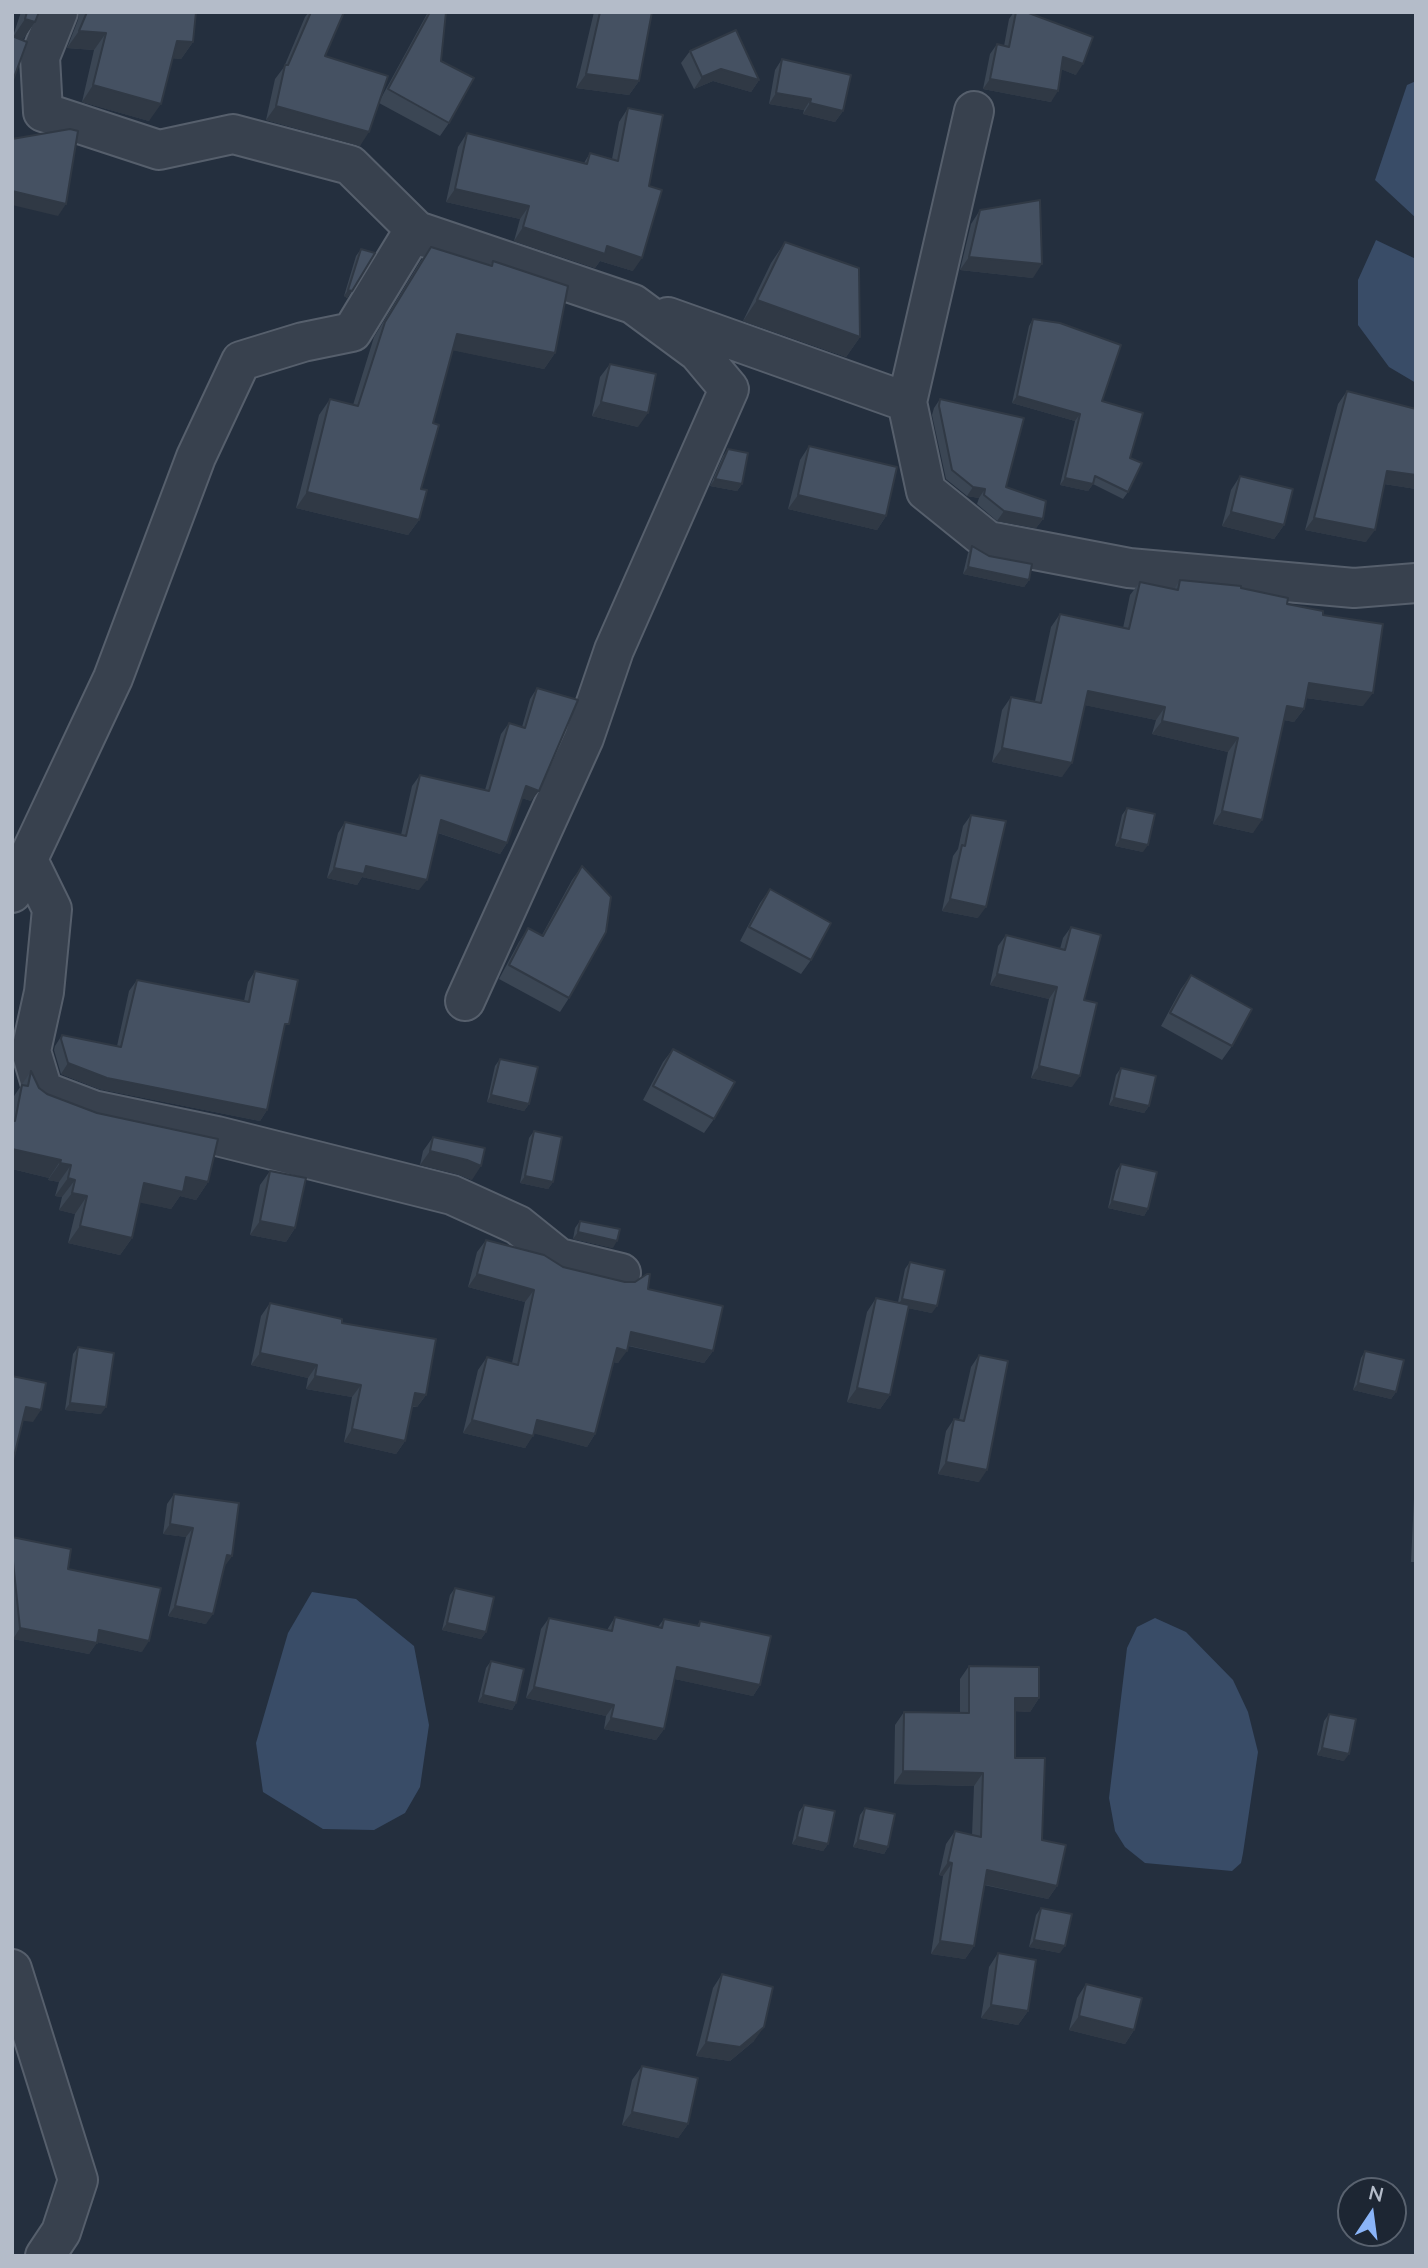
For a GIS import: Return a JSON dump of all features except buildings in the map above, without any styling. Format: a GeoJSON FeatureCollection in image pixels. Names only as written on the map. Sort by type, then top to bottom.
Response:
{"type":"FeatureCollection","features":[{"type":"Feature","properties":{"kind":"street"},"geometry":{"type":"LineString","coordinates":[[58,12],[40,57],[43,112],[159,150],[233,134],[350,165],[424,237],[518,263],[907,402]]}},
{"type":"Feature","properties":{"kind":"street"},"geometry":{"type":"LineString","coordinates":[[974,111],[907,402],[926,491],[988,541],[1129,568],[1354,588],[1416,583]]}},
{"type":"Feature","properties":{"kind":"street"},"geometry":{"type":"LineString","coordinates":[[465,1001],[584,738],[614,650],[729,388],[698,352],[633,304],[414,230],[352,332],[303,342],[241,361],[196,457],[113,678],[20,877],[52,909],[44,992],[31,1051],[43,1091],[93,1110],[217,1136],[452,1195],[518,1225],[559,1258],[621,1273]]}},
{"type":"Feature","properties":{"kind":"street"},"geometry":{"type":"LineString","coordinates":[[12,1969],[78,2180],[61,2232],[46,2256]]}},
{"type":"Feature","properties":{"kind":"water"},"geometry":{"type":"Polygon","coordinates":[[[1416,81],[1416,218],[1375,180],[1407,85],[1416,81]]]}},
{"type":"Feature","properties":{"kind":"water"},"geometry":{"type":"Polygon","coordinates":[[[1376,240],[1416,259],[1416,383],[1389,367],[1358,325],[1358,280],[1376,240]]]}},
{"type":"Feature","properties":{"kind":"water"},"geometry":{"type":"Polygon","coordinates":[[[312,1592],[356,1599],[414,1646],[429,1725],[420,1787],[405,1813],[374,1830],[323,1829],[263,1792],[256,1743],[288,1633],[312,1592]]]}},
{"type":"Feature","properties":{"kind":"water"},"geometry":{"type":"Polygon","coordinates":[[[1155,1618],[1186,1632],[1233,1680],[1248,1712],[1258,1752],[1241,1863],[1232,1871],[1145,1863],[1125,1847],[1115,1831],[1109,1798],[1127,1648],[1137,1627],[1155,1618]]]}}]}
